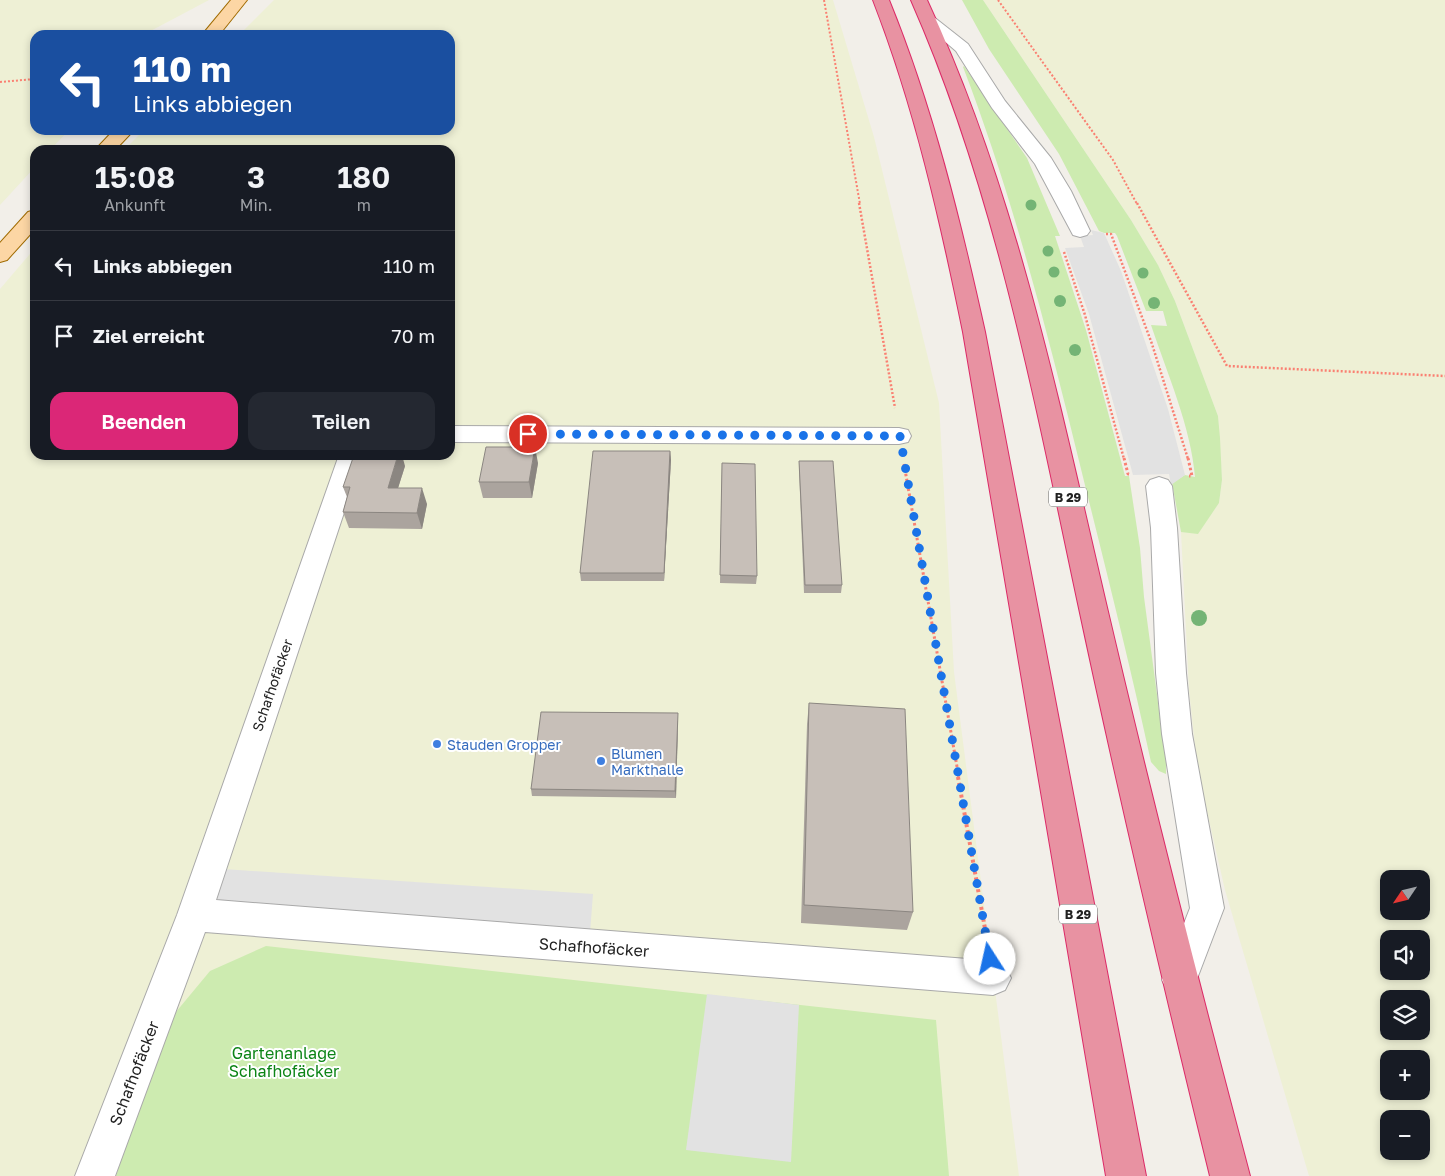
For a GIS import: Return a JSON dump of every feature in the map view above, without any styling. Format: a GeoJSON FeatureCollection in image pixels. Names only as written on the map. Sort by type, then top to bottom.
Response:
{"type":"FeatureCollection","features":[{"type":"Feature","properties":{"kind":"highway","name":"B 29"},"geometry":{"type":"LineString","coordinates":[[881,0],[916,100],[945,198],[972,322],[1126,1176]]}},
{"type":"Feature","properties":{"kind":"highway","name":"B 29"},"geometry":{"type":"LineString","coordinates":[[924,11],[959,97],[993,195],[1026,322],[1068,498],[1124,750],[1230,1176]]}},
{"type":"Feature","properties":{"kind":"main road"},"geometry":{"type":"LineString","coordinates":[[214,30],[239,0]]}},
{"type":"Feature","properties":{"kind":"main road"},"geometry":{"type":"LineString","coordinates":[[109,145],[120,135]]}},
{"type":"Feature","properties":{"kind":"main road"},"geometry":{"type":"LineString","coordinates":[[0,256],[30,222]]}},
{"type":"Feature","properties":{"kind":"lane"},"geometry":{"type":"LineString","coordinates":[[924,11],[962,48],[998,104],[1044,162],[1061,191],[1080,231]]}},
{"type":"Feature","properties":{"kind":"lane"},"geometry":{"type":"LineString","coordinates":[[455,434],[900,436]]}},
{"type":"Feature","properties":{"kind":"lane","name":"Schafhofäcker"},"geometry":{"type":"LineString","coordinates":[[95,1176],[194,915],[349,460]]}},
{"type":"Feature","properties":{"kind":"lane"},"geometry":{"type":"LineString","coordinates":[[1159,479],[1164,528],[1171,673],[1176,725],[1207,908],[1180,980]]}},
{"type":"Feature","properties":{"kind":"lane","name":"Schafhofäcker"},"geometry":{"type":"LineString","coordinates":[[194,915],[993,978]]}},
{"type":"Feature","properties":{"kind":"path"},"geometry":{"type":"LineString","coordinates":[[824,0],[993,978]]}},
{"type":"Feature","properties":{"kind":"path"},"geometry":{"type":"LineString","coordinates":[[998,0],[1113,160],[1226,366],[1445,376]]}},
{"type":"Feature","properties":{"kind":"path"},"geometry":{"type":"LineString","coordinates":[[0,82],[30,79]]}},
{"type":"Feature","properties":{"kind":"path"},"geometry":{"type":"LineString","coordinates":[[1062,246],[1087,324],[1128,474],[1159,479],[1192,476],[1191,466],[1140,310],[1111,234],[1099,234]]}},
{"type":"Feature","properties":{"kind":"green space"},"geometry":{"type":"Polygon","coordinates":[[[0,0],[209,0],[152,30],[30,30],[30,135],[64,135],[55,145],[30,145],[30,172],[0,205],[0,0]]]}},
{"type":"Feature","properties":{"kind":"green space"},"geometry":{"type":"Polygon","coordinates":[[[274,0],[833,0],[874,137],[939,403],[954,672],[1019,1176],[0,1176],[0,289],[30,254],[30,460],[455,460],[455,145],[129,145],[139,135],[455,135],[455,30],[244,30],[274,0]]]}},
{"type":"Feature","properties":{"kind":"green space"},"geometry":{"type":"Polygon","coordinates":[[[962,0],[983,0],[1131,220],[1158,265],[1175,301],[1218,416],[1222,480],[1219,503],[1198,534],[1181,532],[1172,483],[1185,475],[1195,477],[1193,458],[1184,420],[1151,325],[1167,326],[1163,311],[1146,311],[1117,236],[1115,233],[1099,231],[1059,154],[989,49],[962,0]]]}},
{"type":"Feature","properties":{"kind":"green space"},"geometry":{"type":"Polygon","coordinates":[[[983,0],[1445,0],[1445,1176],[1309,1176],[1225,890],[1199,777],[1189,690],[1181,532],[1198,533],[1219,503],[1222,480],[1218,416],[1175,301],[1158,265],[1131,220],[983,0]]]}},
{"type":"Feature","properties":{"kind":"green space"},"geometry":{"type":"Polygon","coordinates":[[[964,66],[1027,158],[1060,236],[1055,236],[1086,330],[1125,476],[1129,476],[1140,548],[1144,597],[1166,774],[1159,771],[1151,762],[1069,418],[1042,317],[1014,216],[964,66]]]}},
{"type":"Feature","properties":{"kind":"green space","name":"Gartenanlage Schafhofäcker"},"geometry":{"type":"Polygon","coordinates":[[[266,946],[936,1020],[949,1176],[116,1176],[166,1024],[210,971],[266,946]]]}},
{"type":"Feature","properties":{"kind":"shaded area"},"geometry":{"type":"Polygon","coordinates":[[[1091,230],[1104,233],[1121,271],[1168,409],[1185,475],[1171,485],[1169,474],[1133,475],[1089,314],[1065,248],[1084,247],[1080,236],[1093,235],[1091,230]]]}},
{"type":"Feature","properties":{"kind":"shaded area"},"geometry":{"type":"Polygon","coordinates":[[[223,869],[593,894],[589,946],[207,916],[223,869]]]}},
{"type":"Feature","properties":{"kind":"shaded area"},"geometry":{"type":"Polygon","coordinates":[[[707,994],[799,1005],[791,1162],[686,1150],[707,994]]]}},
{"type":"Feature","properties":{"kind":"building"},"geometry":{"type":"Polygon","coordinates":[[[486,447],[535,447],[529,482],[479,482],[486,447]]]}},
{"type":"Feature","properties":{"kind":"building"},"geometry":{"type":"Polygon","coordinates":[[[593,451],[670,451],[664,573],[580,573],[593,451]]]}},
{"type":"Feature","properties":{"kind":"building"},"geometry":{"type":"Polygon","coordinates":[[[352,460],[396,460],[388,488],[422,488],[417,513],[343,512],[350,487],[343,487],[352,460]]]}},
{"type":"Feature","properties":{"kind":"building"},"geometry":{"type":"Polygon","coordinates":[[[799,461],[833,461],[842,585],[805,585],[799,461]]]}},
{"type":"Feature","properties":{"kind":"building"},"geometry":{"type":"Polygon","coordinates":[[[722,463],[755,464],[757,576],[720,575],[722,463]]]}},
{"type":"Feature","properties":{"kind":"building"},"geometry":{"type":"Polygon","coordinates":[[[809,703],[905,709],[913,912],[804,905],[809,703]]]}},
{"type":"Feature","properties":{"kind":"building"},"geometry":{"type":"Polygon","coordinates":[[[541,712],[678,713],[675,791],[531,789],[541,712]]]}},
{"type":"Feature","properties":{"kind":"place","name":"Stauden Gropper"},"geometry":{"type":"Point","coordinates":[437,744]}},
{"type":"Feature","properties":{"kind":"place","name":"Blumen Markthalle"},"geometry":{"type":"Point","coordinates":[601,761]}},
{"type":"Feature","properties":{"kind":"route"},"geometry":{"type":"LineString","coordinates":[[528,434],[900,436],[990,959]]}}]}
